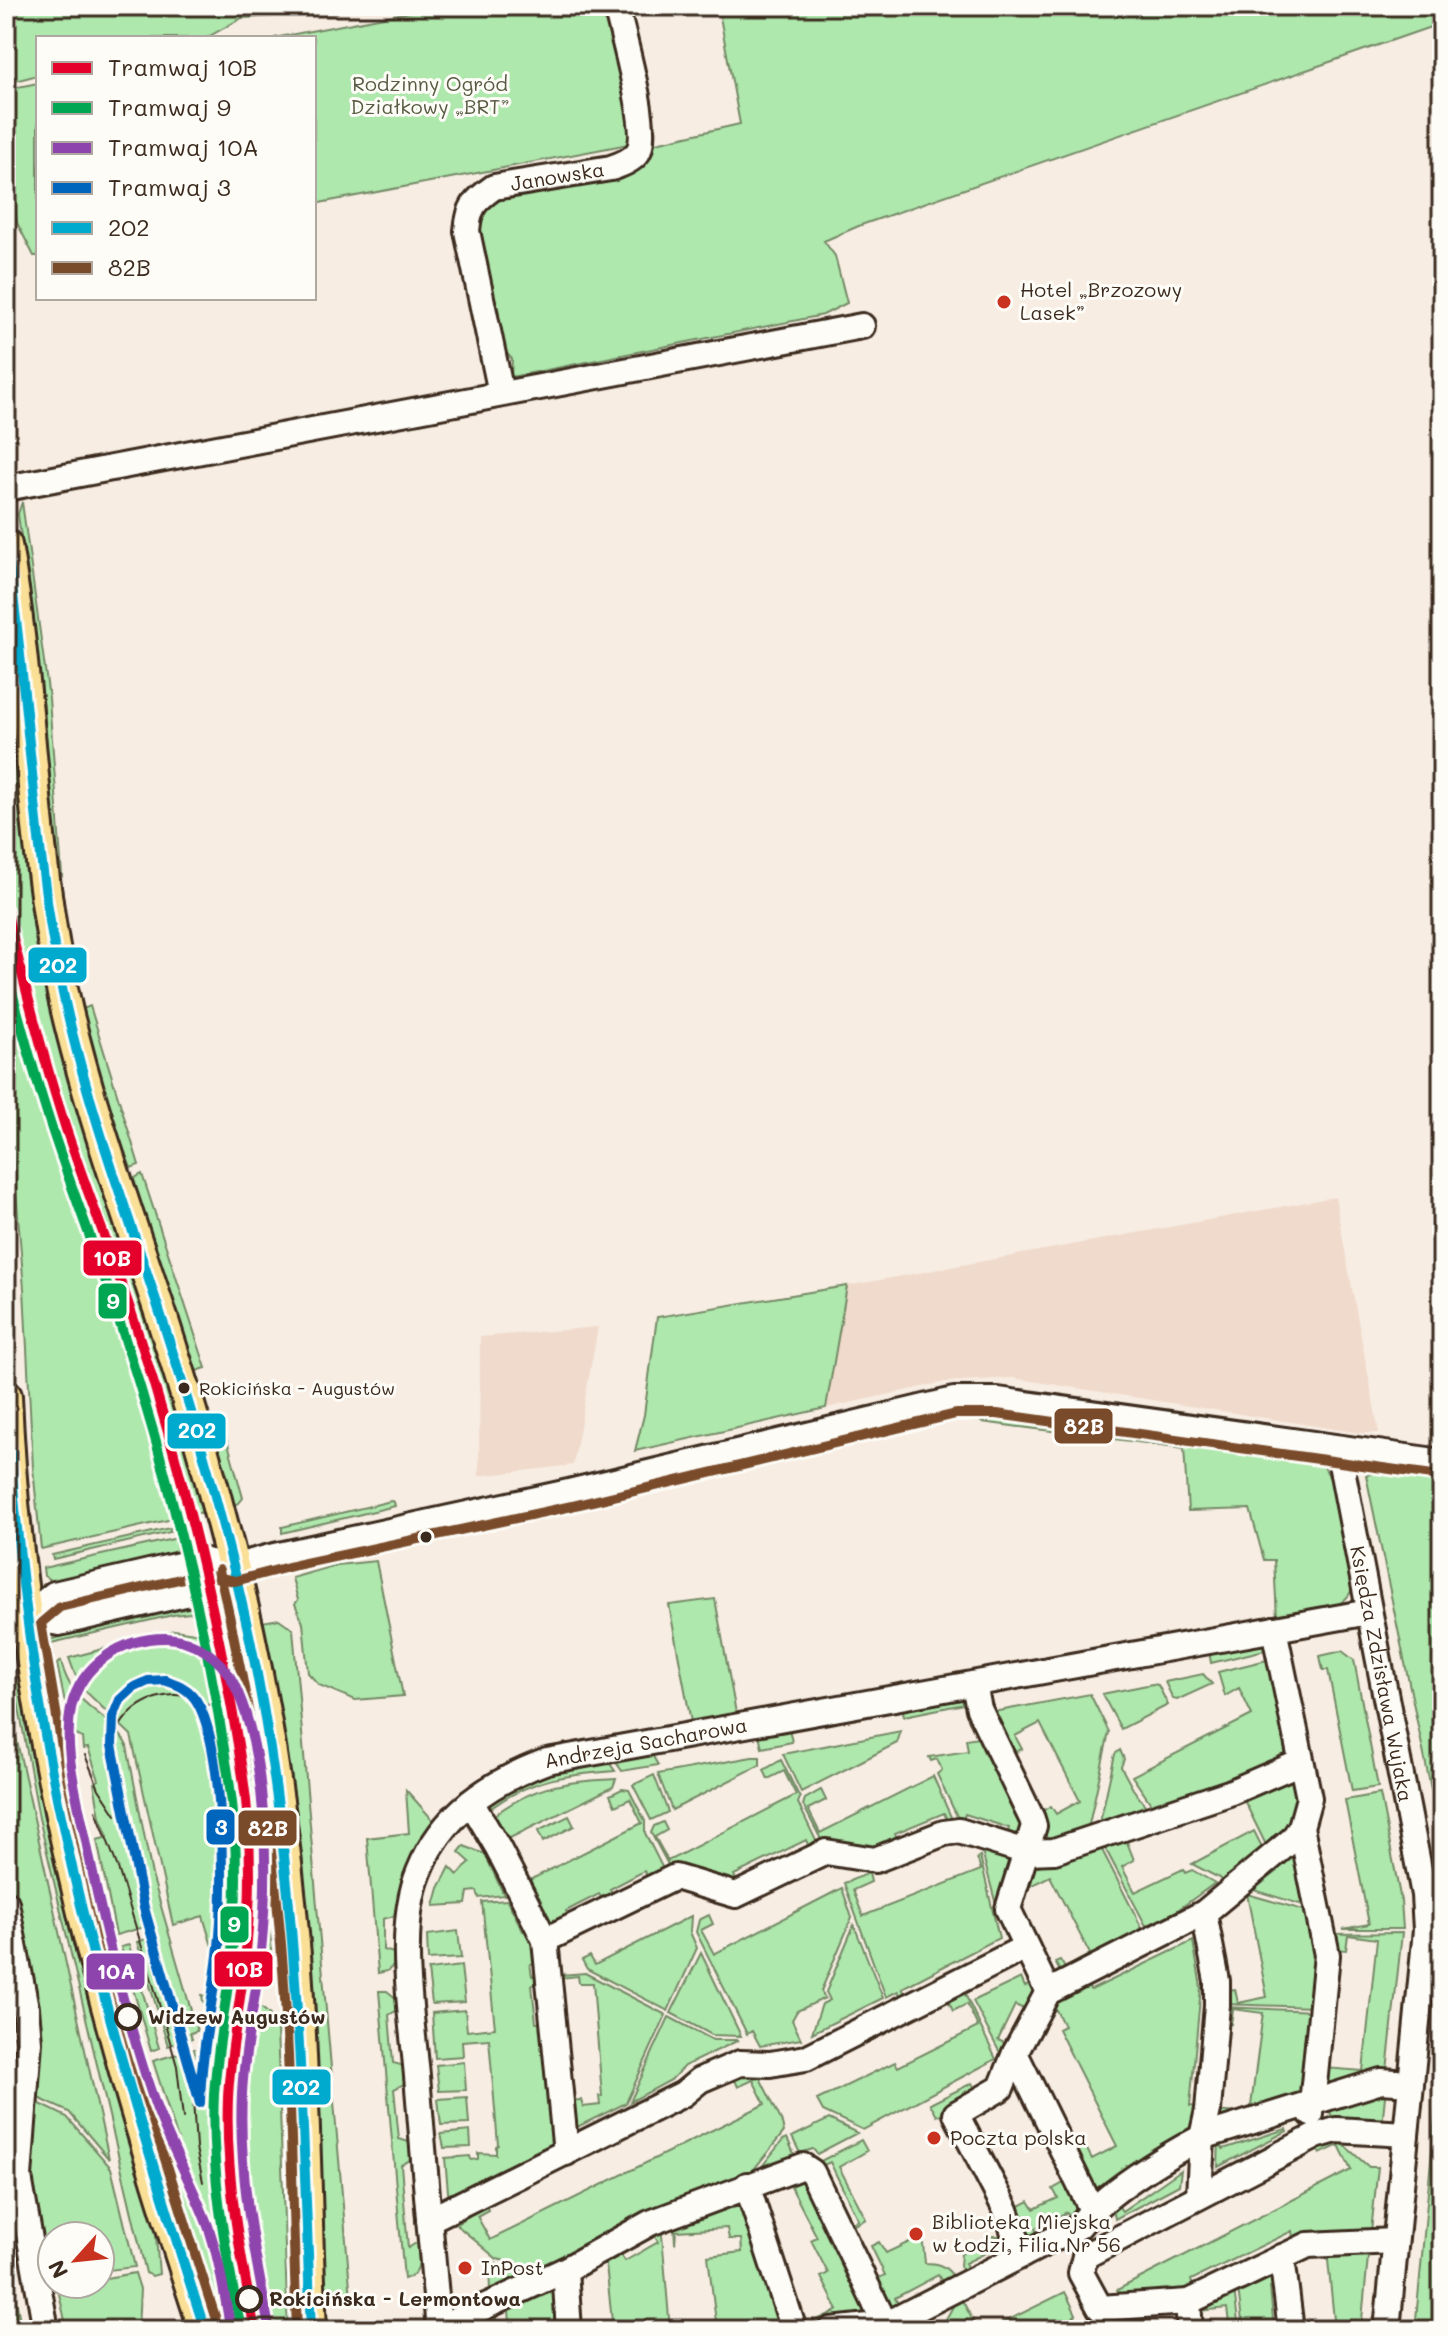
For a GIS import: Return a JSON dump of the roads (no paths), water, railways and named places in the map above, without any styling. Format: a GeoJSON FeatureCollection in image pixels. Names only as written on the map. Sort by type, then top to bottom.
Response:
{"type":"FeatureCollection","features":[{"type":"Feature","properties":{"kind":"main road"},"geometry":{"type":"LineString","coordinates":[[6,545],[28,702],[38,834],[66,1006],[83,1073],[184,1388],[233,1567],[268,1733],[289,1887],[298,1994],[311,2330]]}},
{"type":"Feature","properties":{"kind":"main road"},"geometry":{"type":"LineString","coordinates":[[6,1396],[16,1620],[88,1940],[133,2099],[205,2330]]}},
{"type":"Feature","properties":{"kind":"street","name":"Janowska"},"geometry":{"type":"LineString","coordinates":[[501,393],[467,231],[469,212],[479,197],[494,187],[611,168],[627,162],[638,152],[642,137],[640,113],[616,6]]}},
{"type":"Feature","properties":{"kind":"street"},"geometry":{"type":"LineString","coordinates":[[6,488],[862,326]]}},
{"type":"Feature","properties":{"kind":"street"},"geometry":{"type":"LineString","coordinates":[[16,1620],[54,1594],[201,1560],[233,1567],[293,1551],[569,1492],[954,1400],[998,1400],[1442,1462]]}},
{"type":"Feature","properties":{"kind":"street","name":"Księdza Zdzisława Wujaka"},"geometry":{"type":"LineString","coordinates":[[1338,1448],[1424,1895],[1426,1930],[1387,2330]]}},
{"type":"Feature","properties":{"kind":"street","name":"Andrzeja Sacharowa"},"geometry":{"type":"LineString","coordinates":[[887,2327],[819,2185],[807,2167],[800,2166],[650,2223],[565,2270],[438,2329],[409,1979],[408,1915],[417,1875],[445,1826],[471,1802],[511,1775],[547,1761],[1369,1612]]}},
{"type":"Feature","properties":{"kind":"street"},"geometry":{"type":"LineString","coordinates":[[1022,2255],[1006,2210],[956,2114],[1001,2088],[1015,2053],[1048,1992],[1204,1913],[1293,1839],[1301,1827],[1309,1798],[1274,1629]]}},
{"type":"Feature","properties":{"kind":"street"},"geometry":{"type":"LineString","coordinates":[[974,1685],[979,1709],[1034,1826],[1008,1909],[1048,1992]]}},
{"type":"Feature","properties":{"kind":"street"},"geometry":{"type":"LineString","coordinates":[[545,1940],[675,1877],[736,1895],[826,1852],[875,1860],[944,1833],[959,1831],[1027,1852],[1054,1851],[1229,1793],[1301,1762]]}},
{"type":"Feature","properties":{"kind":"street"},"geometry":{"type":"LineString","coordinates":[[471,1802],[545,1940],[566,2153]]}},
{"type":"Feature","properties":{"kind":"street"},"geometry":{"type":"LineString","coordinates":[[1301,1827],[1327,1955],[1311,2103],[1316,2136]]}},
{"type":"Feature","properties":{"kind":"street"},"geometry":{"type":"LineString","coordinates":[[6,1903],[28,2023],[17,2083],[19,2177],[46,2330]]}},
{"type":"Feature","properties":{"kind":"street"},"geometry":{"type":"LineString","coordinates":[[1199,2196],[1217,1993],[1213,1952],[1204,1913]]}},
{"type":"Feature","properties":{"kind":"street"},"geometry":{"type":"LineString","coordinates":[[429,2220],[683,2094],[695,2083],[713,2074],[745,2061],[770,2064],[806,2058],[1026,1947]]}},
{"type":"Feature","properties":{"kind":"street"},"geometry":{"type":"LineString","coordinates":[[1015,2053],[1092,2210]]}},
{"type":"Feature","properties":{"kind":"street"},"geometry":{"type":"LineString","coordinates":[[831,2330],[887,2327],[1079,2226],[1092,2210],[1179,2149],[1202,2137],[1381,2081],[1411,2083]]}},
{"type":"Feature","properties":{"kind":"street"},"geometry":{"type":"LineString","coordinates":[[1395,2241],[1308,2245],[1188,2302],[1100,2308],[1081,2273],[1085,2256],[1316,2136],[1336,2130],[1406,2134]]}},
{"type":"Feature","properties":{"kind":"street"},"geometry":{"type":"LineString","coordinates":[[747,2185],[794,2330]]}},
{"type":"Feature","properties":{"kind":"street"},"geometry":{"type":"LineString","coordinates":[[1282,2257],[1291,2330]]}},
{"type":"Feature","properties":{"kind":"street"},"geometry":{"type":"LineString","coordinates":[[565,2270],[569,2330]]}},
{"type":"Feature","properties":{"kind":"street"},"geometry":{"type":"LineString","coordinates":[[1188,2302],[1190,2330]]}},
{"type":"Feature","properties":{"kind":"tram line","name":"10B"},"geometry":{"type":"LineString","coordinates":[[6,910],[58,1102],[130,1310],[172,1445],[213,1610],[234,1721],[248,1823],[250,1891],[245,1960],[229,2080],[228,2127],[235,2214],[255,2330]]}},
{"type":"Feature","properties":{"kind":"tram line","name":"9"},"geometry":{"type":"LineString","coordinates":[[6,969],[48,1117],[116,1311],[157,1445],[199,1612],[220,1724],[234,1825],[236,1893],[231,1961],[214,2094],[214,2154],[220,2213],[241,2330]]}},
{"type":"Feature","properties":{"kind":"tram line","name":"10A"},"geometry":{"type":"LineString","coordinates":[[231,2330],[208,2226],[160,2117],[124,2003],[99,1903],[70,1756],[71,1708],[84,1678],[106,1656],[135,1642],[151,1639],[177,1639],[197,1646],[228,1673],[245,1710],[259,1777],[265,1850],[264,1920],[245,2058],[241,2124],[248,2211],[269,2327]]}},
{"type":"Feature","properties":{"kind":"tram line","name":"3"},"geometry":{"type":"LineString","coordinates":[[165,1680],[189,1692],[203,1714],[217,1777],[222,1854],[221,1922],[200,2103],[144,1908],[112,1745],[113,1717],[120,1700],[133,1688],[148,1681],[165,1680]]}},
{"type":"Feature","properties":{"kind":"tram line"},"geometry":{"type":"LineString","coordinates":[[203,2182],[196,2148],[190,2051],[114,1788],[111,1754],[119,1728],[135,1709],[156,1698],[180,1695],[204,1702],[224,1719],[238,1747]]}},
{"type":"Feature","properties":{"kind":"tram line"},"geometry":{"type":"LineString","coordinates":[[85,1755],[99,1789],[116,1815]]}},
{"type":"Feature","properties":{"kind":"tram line"},"geometry":{"type":"LineString","coordinates":[[96,1811],[118,1868],[177,2066],[183,2118]]}},
{"type":"Feature","properties":{"kind":"place","name":"Hotel „Brzozowy Lasek”"},"geometry":{"type":"Point","coordinates":[1004,302]}},
{"type":"Feature","properties":{"kind":"place","name":"Rokicińska - Augustów"},"geometry":{"type":"Point","coordinates":[184,1388]}},
{"type":"Feature","properties":{"kind":"place","name":"Widzew Augustów"},"geometry":{"type":"Point","coordinates":[128,2017]}},
{"type":"Feature","properties":{"kind":"place","name":"Poczta polska"},"geometry":{"type":"Point","coordinates":[934,2138]}},
{"type":"Feature","properties":{"kind":"place","name":"Biblioteka Miejska w Łodzi, Filia Nr 56"},"geometry":{"type":"Point","coordinates":[916,2234]}},
{"type":"Feature","properties":{"kind":"place","name":"InPost"},"geometry":{"type":"Point","coordinates":[465,2268]}},
{"type":"Feature","properties":{"kind":"place","name":"Rokicińska - Lermontowa"},"geometry":{"type":"Point","coordinates":[249,2299]}},
{"type":"Feature","properties":{"kind":"park label","name":"Rodzinny Ogród Działkowy „BRT”"},"geometry":{"type":"Point","coordinates":[430,96]}}]}
